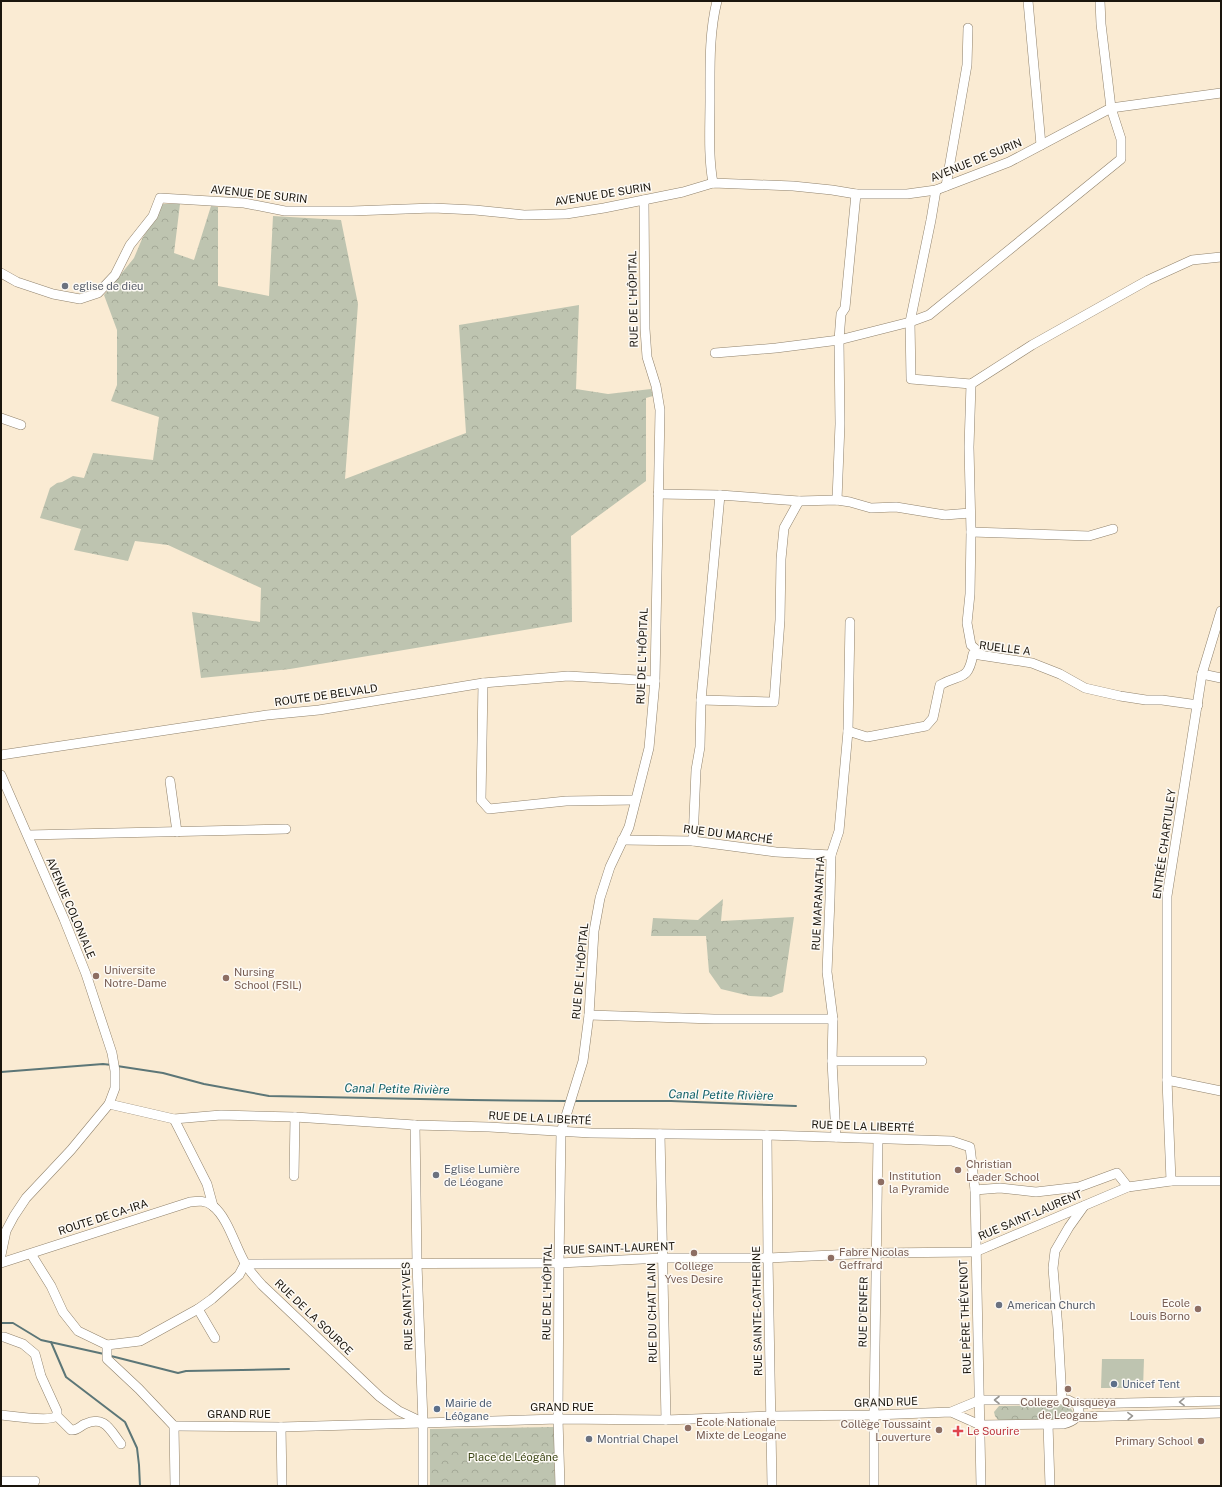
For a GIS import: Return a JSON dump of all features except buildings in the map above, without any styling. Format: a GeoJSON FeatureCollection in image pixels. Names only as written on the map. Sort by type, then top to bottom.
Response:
{"type":"FeatureCollection","features":[{"type":"Feature","properties":{"kind":"street"},"geometry":{"type":"LineString","coordinates":[[713,182],[709,150],[710,79],[712,26],[717,1]]}},
{"type":"Feature","properties":{"kind":"street"},"geometry":{"type":"LineString","coordinates":[[1028,1],[1041,145]]}},
{"type":"Feature","properties":{"kind":"street"},"geometry":{"type":"LineString","coordinates":[[715,353],[776,348],[839,340],[910,322],[929,315],[1122,159],[1121,139],[1111,108],[1101,24],[1100,1]]}},
{"type":"Feature","properties":{"kind":"street"},"geometry":{"type":"LineString","coordinates":[[946,186],[967,64],[968,28]]}},
{"type":"Feature","properties":{"kind":"street","name":"AVENUE DE SURIN"},"geometry":{"type":"LineString","coordinates":[[1,273],[17,282],[53,294],[80,300],[98,293],[115,275],[130,245],[153,216],[160,198],[244,203],[285,211],[352,211],[433,208],[475,210],[524,215],[566,214],[683,192],[713,182],[793,186],[856,194],[907,194],[936,190],[1009,162],[1111,108],[1221,93]]}},
{"type":"Feature","properties":{"kind":"street"},"geometry":{"type":"LineString","coordinates":[[936,190],[930,227],[910,322],[911,379],[971,384],[1032,345],[1148,280],[1192,260],[1221,257]]}},
{"type":"Feature","properties":{"kind":"street"},"geometry":{"type":"LineString","coordinates":[[837,500],[840,424],[839,340],[841,314],[845,308],[856,194]]}},
{"type":"Feature","properties":{"kind":"street","name":"RUE DE L'HÔPITAL"},"geometry":{"type":"LineString","coordinates":[[560,1486],[558,1419],[562,1132],[583,1061],[589,1015],[594,931],[600,898],[610,867],[629,827],[649,748],[655,681],[660,410],[656,386],[647,357],[645,328],[644,200]]}},
{"type":"Feature","properties":{"kind":"street"},"geometry":{"type":"LineString","coordinates":[[971,384],[969,447],[971,532],[970,594],[967,623],[971,645],[982,655]]}},
{"type":"Feature","properties":{"kind":"street"},"geometry":{"type":"LineString","coordinates":[[1,418],[21,425]]}},
{"type":"Feature","properties":{"kind":"street"},"geometry":{"type":"LineString","coordinates":[[658,494],[720,495],[799,501],[837,500],[871,508],[896,507],[945,515],[970,513]]}},
{"type":"Feature","properties":{"kind":"street"},"geometry":{"type":"LineString","coordinates":[[693,841],[696,770],[700,747],[701,700],[720,495]]}},
{"type":"Feature","properties":{"kind":"street"},"geometry":{"type":"LineString","coordinates":[[701,700],[774,702],[780,620],[781,559],[784,528],[799,501]]}},
{"type":"Feature","properties":{"kind":"street"},"geometry":{"type":"LineString","coordinates":[[971,532],[1089,536],[1113,529]]}},
{"type":"Feature","properties":{"kind":"street","name":"ENTRÉE CHARTULEY"},"geometry":{"type":"LineString","coordinates":[[1171,1181],[1167,1080],[1167,896],[1202,674],[1221,611]]}},
{"type":"Feature","properties":{"kind":"street","name":"RUE MARANATHA"},"geometry":{"type":"LineString","coordinates":[[836,1137],[832,1062],[833,1019],[827,972],[830,855],[839,831],[848,731],[850,622]]}},
{"type":"Feature","properties":{"kind":"street","name":"RUELLE A"},"geometry":{"type":"LineString","coordinates":[[848,731],[868,736],[926,726],[933,718],[940,685],[967,673],[971,668],[973,654],[1032,663],[1060,674],[1086,688],[1120,696],[1198,705]]}},
{"type":"Feature","properties":{"kind":"street"},"geometry":{"type":"LineString","coordinates":[[1202,674],[1221,678]]}},
{"type":"Feature","properties":{"kind":"street","name":"ROUTE DE BELVALD"},"geometry":{"type":"LineString","coordinates":[[1,755],[267,715],[319,710],[483,683],[568,676],[655,681]]}},
{"type":"Feature","properties":{"kind":"street"},"geometry":{"type":"LineString","coordinates":[[483,683],[481,800],[489,809],[566,801],[635,800]]}},
{"type":"Feature","properties":{"kind":"street","name":"AVENUE COLONIALE"},"geometry":{"type":"LineString","coordinates":[[1,775],[64,919],[86,974],[112,1053],[115,1071],[115,1088],[109,1104],[71,1150],[26,1198],[6,1231],[1,1255]]}},
{"type":"Feature","properties":{"kind":"street"},"geometry":{"type":"LineString","coordinates":[[170,781],[177,832]]}},
{"type":"Feature","properties":{"kind":"street"},"geometry":{"type":"LineString","coordinates":[[28,835],[286,830]]}},
{"type":"Feature","properties":{"kind":"street","name":"RUE DU MARCHÉ"},"geometry":{"type":"LineString","coordinates":[[622,840],[693,841],[776,852],[830,855]]}},
{"type":"Feature","properties":{"kind":"street"},"geometry":{"type":"LineString","coordinates":[[589,1015],[714,1019],[833,1019]]}},
{"type":"Feature","properties":{"kind":"street"},"geometry":{"type":"LineString","coordinates":[[832,1062],[922,1061]]}},
{"type":"Feature","properties":{"kind":"street"},"geometry":{"type":"LineString","coordinates":[[1167,1080],[1221,1091]]}},
{"type":"Feature","properties":{"kind":"street","name":"RUE DE LA LIBERTÉ"},"geometry":{"type":"LineString","coordinates":[[109,1104],[174,1119],[221,1115],[294,1117],[415,1125],[488,1127],[562,1132],[767,1135],[952,1141],[970,1147]]}},
{"type":"Feature","properties":{"kind":"street"},"geometry":{"type":"LineString","coordinates":[[294,1117],[294,1176]]}},
{"type":"Feature","properties":{"kind":"street"},"geometry":{"type":"LineString","coordinates":[[174,1119],[207,1184],[213,1206]]}},
{"type":"Feature","properties":{"kind":"street","name":"RUE SAINT-YVES"},"geometry":{"type":"LineString","coordinates":[[415,1125],[417,1264],[423,1422],[423,1486]]}},
{"type":"Feature","properties":{"kind":"street","name":"RUE DU CHAT LAIN"},"geometry":{"type":"LineString","coordinates":[[660,1134],[666,1420]]}},
{"type":"Feature","properties":{"kind":"street","name":"RUE SAINTE-CATHERINE"},"geometry":{"type":"LineString","coordinates":[[767,1135],[772,1486]]}},
{"type":"Feature","properties":{"kind":"street","name":"RUE D'ENFER"},"geometry":{"type":"LineString","coordinates":[[874,1486],[878,1139]]}},
{"type":"Feature","properties":{"kind":"street","name":"RUE PÈRE THÉVENOT"},"geometry":{"type":"LineString","coordinates":[[970,1147],[975,1190],[981,1486]]}},
{"type":"Feature","properties":{"kind":"street"},"geometry":{"type":"LineString","coordinates":[[975,1190],[1000,1188],[1036,1192],[1079,1187],[1117,1173],[1128,1187]]}},
{"type":"Feature","properties":{"kind":"street","name":"RUE SAINT-LAURENT"},"geometry":{"type":"LineString","coordinates":[[245,1264],[559,1263],[663,1258],[768,1258],[876,1253],[976,1252],[1128,1187],[1171,1181],[1221,1181]]}},
{"type":"Feature","properties":{"kind":"street","name":"ROUTE DE CA-IRA"},"geometry":{"type":"LineString","coordinates":[[1,1263],[190,1202],[199,1201],[213,1206]]}},
{"type":"Feature","properties":{"kind":"street"},"geometry":{"type":"LineString","coordinates":[[1062,1400],[1053,1268],[1055,1251],[1069,1227],[1085,1205]]}},
{"type":"Feature","properties":{"kind":"street","name":"RUE DE LA SOURCE"},"geometry":{"type":"LineString","coordinates":[[213,1206],[226,1223],[245,1264],[262,1285],[380,1397],[399,1411],[423,1422]]}},
{"type":"Feature","properties":{"kind":"street"},"geometry":{"type":"LineString","coordinates":[[31,1254],[51,1286],[63,1312],[78,1331],[107,1345],[140,1341],[198,1309],[212,1300],[228,1285],[238,1275],[245,1264]]}},
{"type":"Feature","properties":{"kind":"street"},"geometry":{"type":"LineString","coordinates":[[198,1309],[215,1338]]}},
{"type":"Feature","properties":{"kind":"street"},"geometry":{"type":"LineString","coordinates":[[1,1337],[23,1344],[35,1354],[41,1376],[57,1411],[57,1416],[71,1430],[98,1420],[104,1422],[121,1444]]}},
{"type":"Feature","properties":{"kind":"street"},"geometry":{"type":"LineString","coordinates":[[107,1345],[107,1359],[140,1390],[174,1426],[175,1486]]}},
{"type":"Feature","properties":{"kind":"street","name":"GRAND RUE"},"geometry":{"type":"LineString","coordinates":[[174,1426],[281,1426],[558,1419],[666,1420],[771,1416],[874,1415],[951,1412],[980,1400],[1062,1400],[1071,1401],[1076,1404],[1221,1401]]}},
{"type":"Feature","properties":{"kind":"street"},"geometry":{"type":"LineString","coordinates":[[1076,1404],[1079,1409],[1077,1418]]}},
{"type":"Feature","properties":{"kind":"street","name":"GRAND RUE"},"geometry":{"type":"LineString","coordinates":[[951,1412],[980,1425],[1048,1424],[1068,1423],[1077,1418],[1221,1413]]}},
{"type":"Feature","properties":{"kind":"street"},"geometry":{"type":"LineString","coordinates":[[1,1415],[33,1418],[52,1418],[57,1416]]}},
{"type":"Feature","properties":{"kind":"street"},"geometry":{"type":"LineString","coordinates":[[1048,1424],[1050,1486]]}},
{"type":"Feature","properties":{"kind":"street"},"geometry":{"type":"LineString","coordinates":[[281,1426],[282,1486]]}},
{"type":"Feature","properties":{"kind":"street"},"geometry":{"type":"LineString","coordinates":[[1,1481],[35,1481]]}},
{"type":"Feature","properties":{"kind":"green space"},"geometry":{"type":"Polygon","coordinates":[[[163,204],[180,204],[174,253],[194,260],[211,206],[218,207],[218,286],[269,296],[273,216],[341,220],[358,304],[345,479],[466,433],[459,325],[579,305],[576,389],[608,394],[651,389],[653,396],[646,398],[646,481],[571,536],[572,622],[290,669],[201,678],[192,612],[260,622],[261,588],[168,545],[135,541],[128,561],[74,550],[81,529],[40,518],[50,488],[73,476],[84,478],[93,453],[153,460],[159,417],[111,401],[117,385],[117,330],[104,295],[134,258],[142,239],[163,204]]]}},
{"type":"Feature","properties":{"kind":"green space"},"geometry":{"type":"Polygon","coordinates":[[[723,899],[721,921],[794,917],[783,992],[771,997],[750,996],[721,989],[709,972],[706,936],[651,936],[653,918],[698,920],[723,899]]]}},
{"type":"Feature","properties":{"kind":"green space"},"geometry":{"type":"Polygon","coordinates":[[[1102,1359],[1144,1359],[1143,1388],[1101,1388],[1102,1359]]]}},
{"type":"Feature","properties":{"kind":"green space"},"geometry":{"type":"Polygon","coordinates":[[[1069,1405],[1073,1412],[1065,1420],[998,1420],[994,1412],[999,1406],[1069,1405]]]}},
{"type":"Feature","properties":{"kind":"green space","name":"Place de Léogâne"},"geometry":{"type":"Polygon","coordinates":[[[554,1427],[555,1486],[430,1486],[430,1429],[554,1427]]]}},
{"type":"Feature","properties":{"kind":"waterway","name":"Canal Petite Rivière"},"geometry":{"type":"LineString","coordinates":[[1,1072],[103,1064],[112,1065]]}},
{"type":"Feature","properties":{"kind":"waterway","name":"Canal Petite Rivière"},"geometry":{"type":"LineString","coordinates":[[117,1066],[163,1073],[204,1084],[269,1096],[567,1101]]}},
{"type":"Feature","properties":{"kind":"waterway","name":"Canal Petite Rivière"},"geometry":{"type":"LineString","coordinates":[[573,1101],[671,1101],[796,1106]]}},
{"type":"Feature","properties":{"kind":"waterway"},"geometry":{"type":"LineString","coordinates":[[1,1323],[13,1323],[41,1340],[104,1354]]}},
{"type":"Feature","properties":{"kind":"waterway"},"geometry":{"type":"LineString","coordinates":[[51,1342],[66,1377],[125,1422],[137,1448],[140,1486]]}},
{"type":"Feature","properties":{"kind":"waterway"},"geometry":{"type":"LineString","coordinates":[[111,1356],[178,1373],[186,1371],[289,1369]]}},
{"type":"Feature","properties":{"kind":"place","name":"eglise de dieu"},"geometry":{"type":"Point","coordinates":[65,286]}},
{"type":"Feature","properties":{"kind":"place","name":"Universite Notre-Dame"},"geometry":{"type":"Point","coordinates":[96,976]}},
{"type":"Feature","properties":{"kind":"place","name":"Nursing School (FSIL)"},"geometry":{"type":"Point","coordinates":[226,978]}},
{"type":"Feature","properties":{"kind":"place","name":"Christian Leader School"},"geometry":{"type":"Point","coordinates":[958,1170]}},
{"type":"Feature","properties":{"kind":"place","name":"Eglise Lumière de Léogane"},"geometry":{"type":"Point","coordinates":[436,1175]}},
{"type":"Feature","properties":{"kind":"place","name":"Institution la Pyramide"},"geometry":{"type":"Point","coordinates":[881,1182]}},
{"type":"Feature","properties":{"kind":"place","name":"College Yves Desire"},"geometry":{"type":"Point","coordinates":[694,1253]}},
{"type":"Feature","properties":{"kind":"place","name":"Fabre Nicolas Geffrard"},"geometry":{"type":"Point","coordinates":[831,1258]}},
{"type":"Feature","properties":{"kind":"place","name":"American Church"},"geometry":{"type":"Point","coordinates":[999,1305]}},
{"type":"Feature","properties":{"kind":"place","name":"Ecole Louis Borno"},"geometry":{"type":"Point","coordinates":[1198,1309]}},
{"type":"Feature","properties":{"kind":"place","name":"Unicef Tent"},"geometry":{"type":"Point","coordinates":[1114,1384]}},
{"type":"Feature","properties":{"kind":"place","name":"College Quisqueya de Leogane"},"geometry":{"type":"Point","coordinates":[1068,1389]}},
{"type":"Feature","properties":{"kind":"place","name":"Mairie de Léôgane"},"geometry":{"type":"Point","coordinates":[437,1409]}},
{"type":"Feature","properties":{"kind":"place","name":"Ecole Nationale Mixte de Leogane"},"geometry":{"type":"Point","coordinates":[688,1428]}},
{"type":"Feature","properties":{"kind":"place","name":"Collège Toussaint Louverture"},"geometry":{"type":"Point","coordinates":[939,1430]}},
{"type":"Feature","properties":{"kind":"place","name":"Le Sourire"},"geometry":{"type":"Point","coordinates":[958,1431]}},
{"type":"Feature","properties":{"kind":"place","name":"Montrial Chapel"},"geometry":{"type":"Point","coordinates":[589,1439]}},
{"type":"Feature","properties":{"kind":"place","name":"Primary School"},"geometry":{"type":"Point","coordinates":[1201,1441]}}]}
